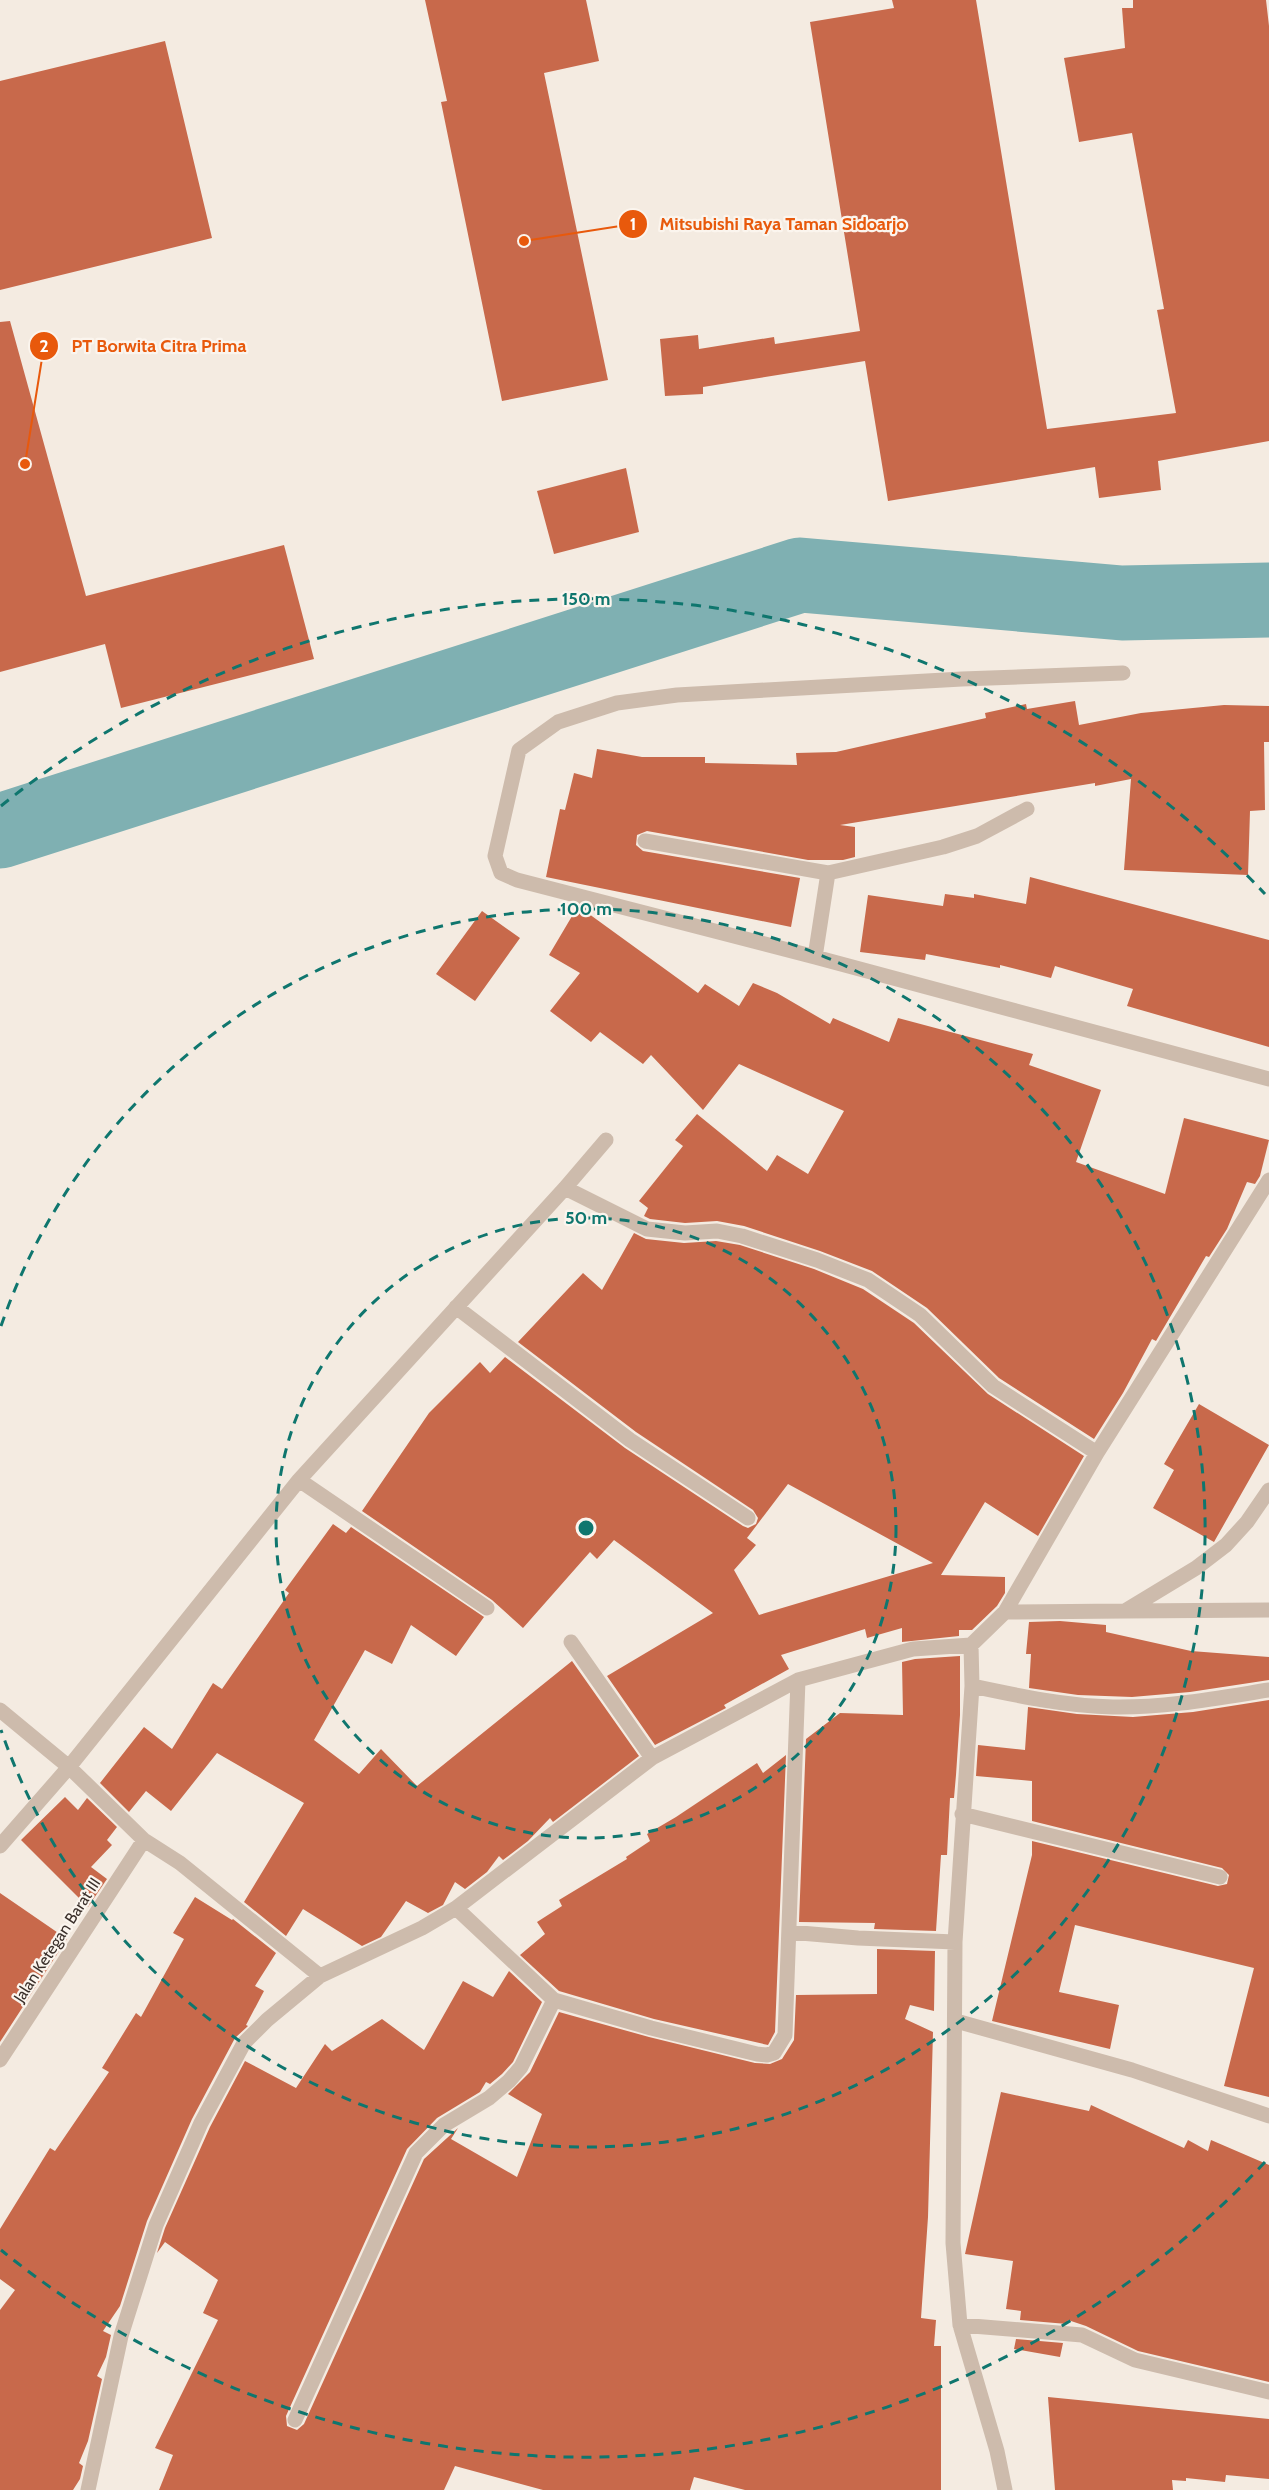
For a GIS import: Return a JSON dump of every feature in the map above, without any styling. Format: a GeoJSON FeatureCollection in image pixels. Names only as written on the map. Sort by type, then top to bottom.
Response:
{"type":"FeatureCollection","features":[{"type":"Feature","properties":{"kind":"street"},"geometry":{"type":"LineString","coordinates":[[1122,673],[962,679],[677,695],[617,703],[558,722],[519,750],[495,856],[501,873],[517,880],[816,957],[1269,1079]]}},
{"type":"Feature","properties":{"kind":"street"},"geometry":{"type":"LineString","coordinates":[[645,841],[828,873],[943,847],[977,836],[1028,809]]}},
{"type":"Feature","properties":{"kind":"street"},"geometry":{"type":"LineString","coordinates":[[816,957],[828,873]]}},
{"type":"Feature","properties":{"kind":"street"},"geometry":{"type":"LineString","coordinates":[[0,1846],[69,1767],[299,1480],[606,1140]]}},
{"type":"Feature","properties":{"kind":"street"},"geometry":{"type":"LineString","coordinates":[[90,2489],[121,2336],[156,2225],[201,2123],[244,2043],[267,2020],[320,1976],[422,1928],[456,1908],[652,1758],[798,1680],[913,1648],[971,1645],[1005,1612],[1096,1453],[1269,1180]]}},
{"type":"Feature","properties":{"kind":"street"},"geometry":{"type":"LineString","coordinates":[[565,1188],[647,1229],[685,1233],[717,1232],[742,1236],[817,1260],[868,1280],[920,1315],[993,1386],[1096,1453]]}},
{"type":"Feature","properties":{"kind":"street"},"geometry":{"type":"LineString","coordinates":[[456,1307],[630,1440],[748,1518]]}},
{"type":"Feature","properties":{"kind":"street"},"geometry":{"type":"LineString","coordinates":[[299,1480],[487,1608]]}},
{"type":"Feature","properties":{"kind":"street"},"geometry":{"type":"LineString","coordinates":[[1125,1611],[1196,1568],[1226,1545],[1247,1522],[1269,1490]]}},
{"type":"Feature","properties":{"kind":"street"},"geometry":{"type":"LineString","coordinates":[[1005,1612],[1269,1610]]}},
{"type":"Feature","properties":{"kind":"street"},"geometry":{"type":"LineString","coordinates":[[571,1642],[652,1758]]}},
{"type":"Feature","properties":{"kind":"street"},"geometry":{"type":"LineString","coordinates":[[971,1645],[972,1686],[955,1942],[953,2243],[960,2325],[997,2451],[1005,2490]]}},
{"type":"Feature","properties":{"kind":"street"},"geometry":{"type":"LineString","coordinates":[[456,1908],[554,2000],[651,2028],[767,2055],[774,2053],[785,2035],[798,1680]]}},
{"type":"Feature","properties":{"kind":"street"},"geometry":{"type":"LineString","coordinates":[[972,1686],[1042,1701],[1114,1707],[1173,1704],[1269,1690]]}},
{"type":"Feature","properties":{"kind":"street"},"geometry":{"type":"LineString","coordinates":[[0,1710],[69,1767],[148,1842],[180,1863],[320,1976]]}},
{"type":"Feature","properties":{"kind":"street"},"geometry":{"type":"LineString","coordinates":[[963,1814],[1220,1877]]}},
{"type":"Feature","properties":{"kind":"street","name":"Jalan Ketegan Barat III"},"geometry":{"type":"LineString","coordinates":[[0,2060],[148,1842]]}},
{"type":"Feature","properties":{"kind":"street"},"geometry":{"type":"LineString","coordinates":[[789,1932],[858,1938],[955,1942]]}},
{"type":"Feature","properties":{"kind":"street"},"geometry":{"type":"LineString","coordinates":[[295,2420],[416,2153],[444,2125],[489,2098],[509,2081],[521,2067],[554,2000]]}},
{"type":"Feature","properties":{"kind":"street"},"geometry":{"type":"LineString","coordinates":[[956,2021],[1132,2070],[1269,2116]]}},
{"type":"Feature","properties":{"kind":"street"},"geometry":{"type":"LineString","coordinates":[[960,2325],[1082,2335],[1136,2360],[1269,2392]]}},
{"type":"Feature","properties":{"kind":"building"},"geometry":{"type":"Polygon","coordinates":[[[425,0],[586,0],[599,61],[544,73],[608,380],[502,401],[441,102],[447,101],[425,0]]]}},
{"type":"Feature","properties":{"kind":"building"},"geometry":{"type":"Polygon","coordinates":[[[892,0],[976,0],[1047,429],[1176,413],[1157,310],[1164,309],[1132,133],[1079,142],[1064,58],[1125,48],[1122,8],[1133,8],[1133,0],[1266,0],[1269,26],[1269,441],[1158,461],[1161,490],[1099,498],[1095,467],[888,501],[865,361],[703,387],[703,394],[665,396],[660,339],[698,335],[699,349],[774,337],[775,344],[860,331],[810,22],[894,8],[892,0]]]}},
{"type":"Feature","properties":{"kind":"building"},"geometry":{"type":"Polygon","coordinates":[[[165,41],[212,238],[0,290],[0,81],[165,41]]]}},
{"type":"Feature","properties":{"kind":"building"},"geometry":{"type":"Polygon","coordinates":[[[10,321],[86,596],[284,545],[314,659],[121,708],[105,644],[0,672],[0,322],[10,321]]]}},
{"type":"Feature","properties":{"kind":"building"},"geometry":{"type":"Polygon","coordinates":[[[626,468],[639,532],[554,554],[537,491],[626,468]]]}},
{"type":"Feature","properties":{"kind":"building"},"geometry":{"type":"Polygon","coordinates":[[[1075,701],[1079,725],[1141,713],[1224,705],[1269,706],[1269,742],[1264,742],[1265,810],[1250,811],[1248,875],[1124,870],[1131,779],[840,825],[855,827],[855,857],[843,860],[808,860],[647,831],[637,835],[636,845],[643,851],[800,878],[791,927],[546,877],[560,809],[565,810],[574,773],[592,778],[597,749],[642,757],[705,757],[705,763],[797,765],[796,753],[836,752],[986,718],[985,713],[1026,704],[1027,709],[1075,701]]]}},
{"type":"Feature","properties":{"kind":"building"},"geometry":{"type":"Polygon","coordinates":[[[1030,877],[1269,940],[1269,1047],[1127,1006],[1133,989],[1055,966],[1051,978],[1000,965],[1000,968],[926,954],[925,960],[860,952],[868,895],[943,906],[945,894],[974,898],[974,894],[1026,904],[1030,877]]]}},
{"type":"Feature","properties":{"kind":"building"},"geometry":{"type":"Polygon","coordinates":[[[578,906],[698,993],[705,984],[739,1006],[753,983],[777,993],[830,1024],[833,1018],[889,1042],[898,1018],[1033,1054],[1029,1065],[1101,1090],[1076,1162],[1165,1194],[1184,1118],[1269,1140],[1260,1176],[1255,1184],[1247,1182],[1227,1229],[1209,1257],[1206,1256],[1156,1341],[1152,1339],[1123,1393],[1094,1439],[999,1378],[927,1308],[872,1271],[744,1226],[717,1221],[685,1223],[650,1219],[644,1216],[648,1208],[639,1201],[683,1146],[675,1140],[697,1114],[767,1171],[777,1155],[808,1174],[844,1111],[739,1064],[703,1110],[651,1055],[643,1064],[600,1032],[591,1042],[550,1011],[580,973],[549,955],[578,906]]]}},
{"type":"Feature","properties":{"kind":"building"},"geometry":{"type":"Polygon","coordinates":[[[482,911],[520,938],[475,1001],[436,974],[482,911]]]}},
{"type":"Feature","properties":{"kind":"building"},"geometry":{"type":"Polygon","coordinates":[[[634,1233],[646,1239],[684,1243],[716,1241],[740,1245],[814,1269],[863,1289],[914,1323],[988,1394],[1084,1456],[1038,1536],[985,1502],[941,1575],[1005,1577],[1005,1593],[997,1606],[972,1630],[959,1630],[959,1636],[902,1642],[902,1628],[867,1638],[865,1629],[781,1655],[789,1669],[724,1705],[726,1708],[655,1745],[607,1676],[713,1613],[614,1540],[597,1559],[590,1552],[523,1628],[492,1600],[362,1511],[429,1413],[480,1362],[490,1373],[505,1357],[625,1448],[743,1526],[748,1528],[756,1524],[758,1518],[753,1510],[636,1432],[518,1342],[583,1273],[602,1290],[634,1233]],[[788,1484],[747,1538],[756,1545],[734,1570],[759,1615],[933,1563],[788,1484]]]}},
{"type":"Feature","properties":{"kind":"building"},"geometry":{"type":"Polygon","coordinates":[[[1199,1404],[1269,1445],[1214,1542],[1153,1508],[1174,1470],[1164,1464],[1199,1404]]]}},
{"type":"Feature","properties":{"kind":"building"},"geometry":{"type":"Polygon","coordinates":[[[333,1524],[346,1533],[351,1527],[484,1617],[456,1656],[411,1625],[392,1664],[365,1650],[314,1740],[359,1774],[381,1749],[417,1786],[572,1661],[639,1756],[553,1822],[550,1818],[528,1841],[503,1860],[499,1856],[487,1872],[465,1889],[455,1882],[443,1905],[428,1913],[406,1901],[381,1937],[362,1946],[303,1909],[286,1936],[244,1902],[304,1803],[217,1753],[171,1811],[146,1791],[129,1812],[100,1783],[144,1727],[172,1749],[213,1683],[222,1689],[289,1593],[285,1590],[333,1524]]]}},
{"type":"Feature","properties":{"kind":"building"},"geometry":{"type":"Polygon","coordinates":[[[1060,1621],[1106,1625],[1106,1632],[1191,1651],[1269,1657],[1269,1680],[1190,1692],[1132,1697],[1078,1695],[1029,1688],[1031,1654],[1026,1654],[1029,1622],[1060,1621]]]}},
{"type":"Feature","properties":{"kind":"building"},"geometry":{"type":"Polygon","coordinates":[[[960,1656],[960,1715],[954,1798],[950,1798],[947,1855],[941,1855],[936,1931],[874,1929],[875,1923],[799,1922],[806,1739],[840,1713],[903,1715],[902,1662],[960,1656]]]}},
{"type":"Feature","properties":{"kind":"building"},"geometry":{"type":"Polygon","coordinates":[[[1269,1700],[1269,2097],[1224,2086],[1254,1968],[1075,1925],[1059,1992],[1119,2005],[1110,2049],[992,2021],[1032,1855],[1032,1841],[1218,1886],[1227,1884],[1229,1875],[1222,1868],[1032,1821],[1032,1781],[976,1776],[978,1745],[1025,1750],[1028,1707],[1077,1714],[1133,1717],[1193,1712],[1269,1700]]]}},
{"type":"Feature","properties":{"kind":"building"},"geometry":{"type":"Polygon","coordinates":[[[786,1755],[775,2032],[768,2045],[654,2019],[559,1991],[520,1955],[545,1934],[537,1922],[562,1906],[559,1900],[627,1859],[626,1857],[650,1841],[647,1834],[757,1763],[763,1773],[786,1755]]]}},
{"type":"Feature","properties":{"kind":"building"},"geometry":{"type":"Polygon","coordinates":[[[65,1797],[78,1810],[87,1798],[117,1827],[107,1840],[112,1845],[91,1867],[107,1879],[88,1907],[21,1840],[65,1797]]]}},
{"type":"Feature","properties":{"kind":"building"},"geometry":{"type":"Polygon","coordinates":[[[0,1893],[67,1939],[0,2042],[0,1893]]]}},
{"type":"Feature","properties":{"kind":"building"},"geometry":{"type":"Polygon","coordinates":[[[195,1897],[233,1919],[276,1953],[255,1986],[264,1991],[246,2025],[248,2026],[235,2038],[192,2119],[147,2221],[120,2306],[103,2331],[111,2335],[106,2357],[97,2376],[102,2379],[88,2441],[79,2463],[83,2466],[80,2479],[73,2490],[0,2490],[0,2310],[15,2290],[0,2279],[0,2229],[50,2148],[55,2151],[109,2072],[102,2068],[136,2013],[141,2017],[184,1939],[173,1933],[195,1897]]]}},
{"type":"Feature","properties":{"kind":"building"},"geometry":{"type":"Polygon","coordinates":[[[877,1949],[935,1951],[934,2011],[910,2005],[905,2019],[933,2032],[928,2217],[921,2318],[936,2320],[934,2346],[941,2346],[941,2490],[745,2490],[694,2477],[690,2490],[543,2490],[455,2466],[444,2490],[159,2490],[173,2455],[155,2448],[218,2320],[203,2313],[218,2280],[165,2242],[157,2253],[165,2228],[210,2127],[245,2061],[296,2088],[325,2044],[332,2051],[382,2019],[424,2050],[463,1981],[493,1997],[509,1971],[542,2002],[513,2062],[502,2074],[490,2084],[486,2082],[480,2092],[437,2118],[407,2149],[286,2416],[287,2426],[297,2430],[304,2424],[424,2159],[458,2128],[451,2139],[517,2177],[542,2114],[508,2094],[530,2072],[559,2012],[649,2037],[755,2063],[770,2064],[782,2059],[794,2040],[796,1995],[877,1994],[877,1949]]]}},
{"type":"Feature","properties":{"kind":"building"},"geometry":{"type":"Polygon","coordinates":[[[1001,2092],[1089,2111],[1091,2105],[1184,2148],[1188,2140],[1208,2151],[1211,2140],[1269,2165],[1269,2382],[1138,2351],[1086,2326],[1068,2320],[1067,2324],[1020,2320],[1021,2311],[1006,2309],[1013,2261],[965,2254],[1001,2092]]]}},
{"type":"Feature","properties":{"kind":"building"},"geometry":{"type":"Polygon","coordinates":[[[1016,2339],[1063,2343],[1060,2357],[1014,2349],[1016,2339]]]}},
{"type":"Feature","properties":{"kind":"building"},"geometry":{"type":"Polygon","coordinates":[[[1048,2397],[1269,2419],[1269,2479],[1226,2475],[1225,2482],[1186,2478],[1186,2481],[1172,2480],[1173,2490],[1055,2490],[1048,2397]]]}},
{"type":"Feature","properties":{"kind":"waterway"},"geometry":{"type":"LineString","coordinates":[[0,831],[800,575],[1122,603],[1269,600]]}},
{"type":"Feature","properties":{"kind":"place","name":"Mitsubishi Raya Taman Sidoarjo"},"geometry":{"type":"Point","coordinates":[524,241]}},
{"type":"Feature","properties":{"kind":"place","name":"PT Borwita Citra Prima"},"geometry":{"type":"Point","coordinates":[25,464]}}]}
